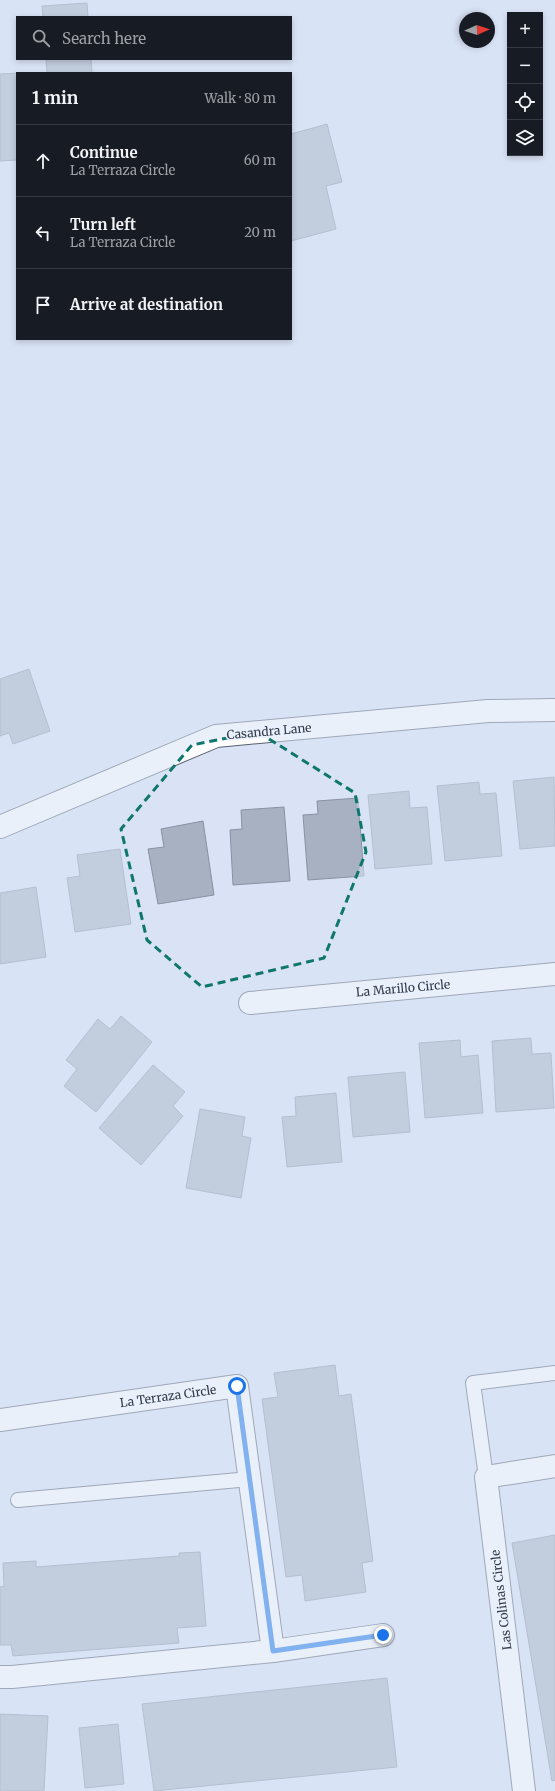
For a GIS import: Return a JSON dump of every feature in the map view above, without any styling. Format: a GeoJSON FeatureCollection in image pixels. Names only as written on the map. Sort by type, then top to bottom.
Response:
{"type":"FeatureCollection","features":[{"type":"Feature","properties":{"kind":"street","name":"Casandra Lane"},"geometry":{"type":"LineString","coordinates":[[0,827],[216,736],[488,711],[555,710]]}},
{"type":"Feature","properties":{"kind":"street","name":"La Marillo Circle"},"geometry":{"type":"LineString","coordinates":[[250,1003],[555,974]]}},
{"type":"Feature","properties":{"kind":"street","name":"La Terraza Circle"},"geometry":{"type":"LineString","coordinates":[[0,1420],[237,1386],[273,1651]]}},
{"type":"Feature","properties":{"kind":"street"},"geometry":{"type":"LineString","coordinates":[[486,1477],[555,1466]]}},
{"type":"Feature","properties":{"kind":"street","name":"Las Colinas Circle"},"geometry":{"type":"LineString","coordinates":[[486,1477],[524,1791]]}},
{"type":"Feature","properties":{"kind":"street"},"geometry":{"type":"LineString","coordinates":[[0,1677],[273,1651],[383,1635]]}},
{"type":"Feature","properties":{"kind":"lane"},"geometry":{"type":"LineString","coordinates":[[486,1477],[473,1383],[555,1373]]}},
{"type":"Feature","properties":{"kind":"lane"},"geometry":{"type":"LineString","coordinates":[[18,1500],[250,1479]]}},
{"type":"Feature","properties":{"kind":"highlighted area"},"geometry":{"type":"Polygon","coordinates":[[[258,732],[355,793],[366,852],[324,958],[202,987],[147,940],[121,829],[192,745],[258,732]]]}},
{"type":"Feature","properties":{"kind":"building"},"geometry":{"type":"Polygon","coordinates":[[[87,3],[88,16],[43,16],[42,6],[87,3]]]}},
{"type":"Feature","properties":{"kind":"building"},"geometry":{"type":"Polygon","coordinates":[[[46,60],[91,60],[92,72],[47,72],[46,60]]]}},
{"type":"Feature","properties":{"kind":"building"},"geometry":{"type":"Polygon","coordinates":[[[16,73],[16,160],[0,161],[0,74],[16,73]]]}},
{"type":"Feature","properties":{"kind":"building"},"geometry":{"type":"Polygon","coordinates":[[[327,124],[342,182],[326,186],[336,229],[292,241],[292,134],[327,124]]]}},
{"type":"Feature","properties":{"kind":"building"},"geometry":{"type":"Polygon","coordinates":[[[29,669],[50,731],[13,744],[9,733],[0,736],[0,679],[29,669]]]}},
{"type":"Feature","properties":{"kind":"building"},"geometry":{"type":"Polygon","coordinates":[[[554,777],[555,846],[520,849],[513,781],[554,777]]]}},
{"type":"Feature","properties":{"kind":"building"},"geometry":{"type":"Polygon","coordinates":[[[479,782],[480,794],[496,793],[502,856],[445,861],[437,786],[479,782]]]}},
{"type":"Feature","properties":{"kind":"building"},"geometry":{"type":"Polygon","coordinates":[[[409,791],[410,808],[427,807],[432,864],[375,869],[368,795],[409,791]]]}},
{"type":"Feature","properties":{"kind":"building"},"geometry":{"type":"Polygon","coordinates":[[[358,798],[364,876],[308,880],[303,815],[318,814],[317,801],[358,798]]]}},
{"type":"Feature","properties":{"kind":"building"},"geometry":{"type":"Polygon","coordinates":[[[284,807],[290,881],[233,885],[230,830],[242,829],[241,810],[284,807]]]}},
{"type":"Feature","properties":{"kind":"building"},"geometry":{"type":"Polygon","coordinates":[[[203,821],[214,895],[158,904],[148,849],[164,847],[161,829],[203,821]]]}},
{"type":"Feature","properties":{"kind":"building"},"geometry":{"type":"Polygon","coordinates":[[[120,849],[131,924],[75,932],[67,878],[80,876],[77,855],[120,849]]]}},
{"type":"Feature","properties":{"kind":"building"},"geometry":{"type":"Polygon","coordinates":[[[36,887],[46,957],[0,964],[0,893],[36,887]]]}},
{"type":"Feature","properties":{"kind":"building"},"geometry":{"type":"Polygon","coordinates":[[[121,1016],[152,1042],[96,1112],[64,1086],[77,1069],[66,1060],[98,1019],[110,1029],[121,1016]]]}},
{"type":"Feature","properties":{"kind":"building"},"geometry":{"type":"Polygon","coordinates":[[[531,1038],[532,1054],[551,1053],[554,1108],[496,1112],[492,1041],[531,1038]]]}},
{"type":"Feature","properties":{"kind":"building"},"geometry":{"type":"Polygon","coordinates":[[[460,1040],[461,1057],[478,1055],[483,1113],[425,1118],[419,1043],[460,1040]]]}},
{"type":"Feature","properties":{"kind":"building"},"geometry":{"type":"Polygon","coordinates":[[[153,1065],[185,1092],[173,1106],[183,1116],[141,1165],[99,1128],[153,1065]]]}},
{"type":"Feature","properties":{"kind":"building"},"geometry":{"type":"Polygon","coordinates":[[[405,1072],[410,1132],[353,1137],[348,1077],[405,1072]]]}},
{"type":"Feature","properties":{"kind":"building"},"geometry":{"type":"Polygon","coordinates":[[[336,1093],[342,1162],[287,1167],[282,1117],[296,1116],[295,1097],[336,1093]]]}},
{"type":"Feature","properties":{"kind":"building"},"geometry":{"type":"Polygon","coordinates":[[[200,1109],[245,1117],[242,1136],[251,1138],[241,1198],[186,1188],[200,1109]]]}},
{"type":"Feature","properties":{"kind":"building"},"geometry":{"type":"Polygon","coordinates":[[[335,1365],[339,1396],[351,1394],[373,1561],[362,1563],[366,1592],[305,1601],[302,1575],[286,1577],[262,1399],[278,1397],[274,1373],[335,1365]]]}},
{"type":"Feature","properties":{"kind":"building"},"geometry":{"type":"Polygon","coordinates":[[[555,1535],[555,1780],[552,1781],[512,1543],[555,1535]]]}},
{"type":"Feature","properties":{"kind":"building"},"geometry":{"type":"Polygon","coordinates":[[[200,1552],[206,1626],[177,1628],[179,1643],[13,1656],[11,1645],[0,1645],[0,1587],[4,1586],[3,1563],[36,1561],[36,1567],[179,1556],[179,1553],[200,1552]]]}},
{"type":"Feature","properties":{"kind":"building"},"geometry":{"type":"Polygon","coordinates":[[[387,1678],[397,1767],[154,1791],[142,1704],[387,1678]]]}},
{"type":"Feature","properties":{"kind":"building"},"geometry":{"type":"Polygon","coordinates":[[[0,1714],[48,1716],[44,1791],[0,1791],[0,1714]]]}},
{"type":"Feature","properties":{"kind":"building"},"geometry":{"type":"Polygon","coordinates":[[[118,1724],[124,1784],[85,1788],[79,1728],[118,1724]]]}},
{"type":"Feature","properties":{"kind":"route"},"geometry":{"type":"LineString","coordinates":[[237,1386],[273,1651],[383,1635]]}}]}
